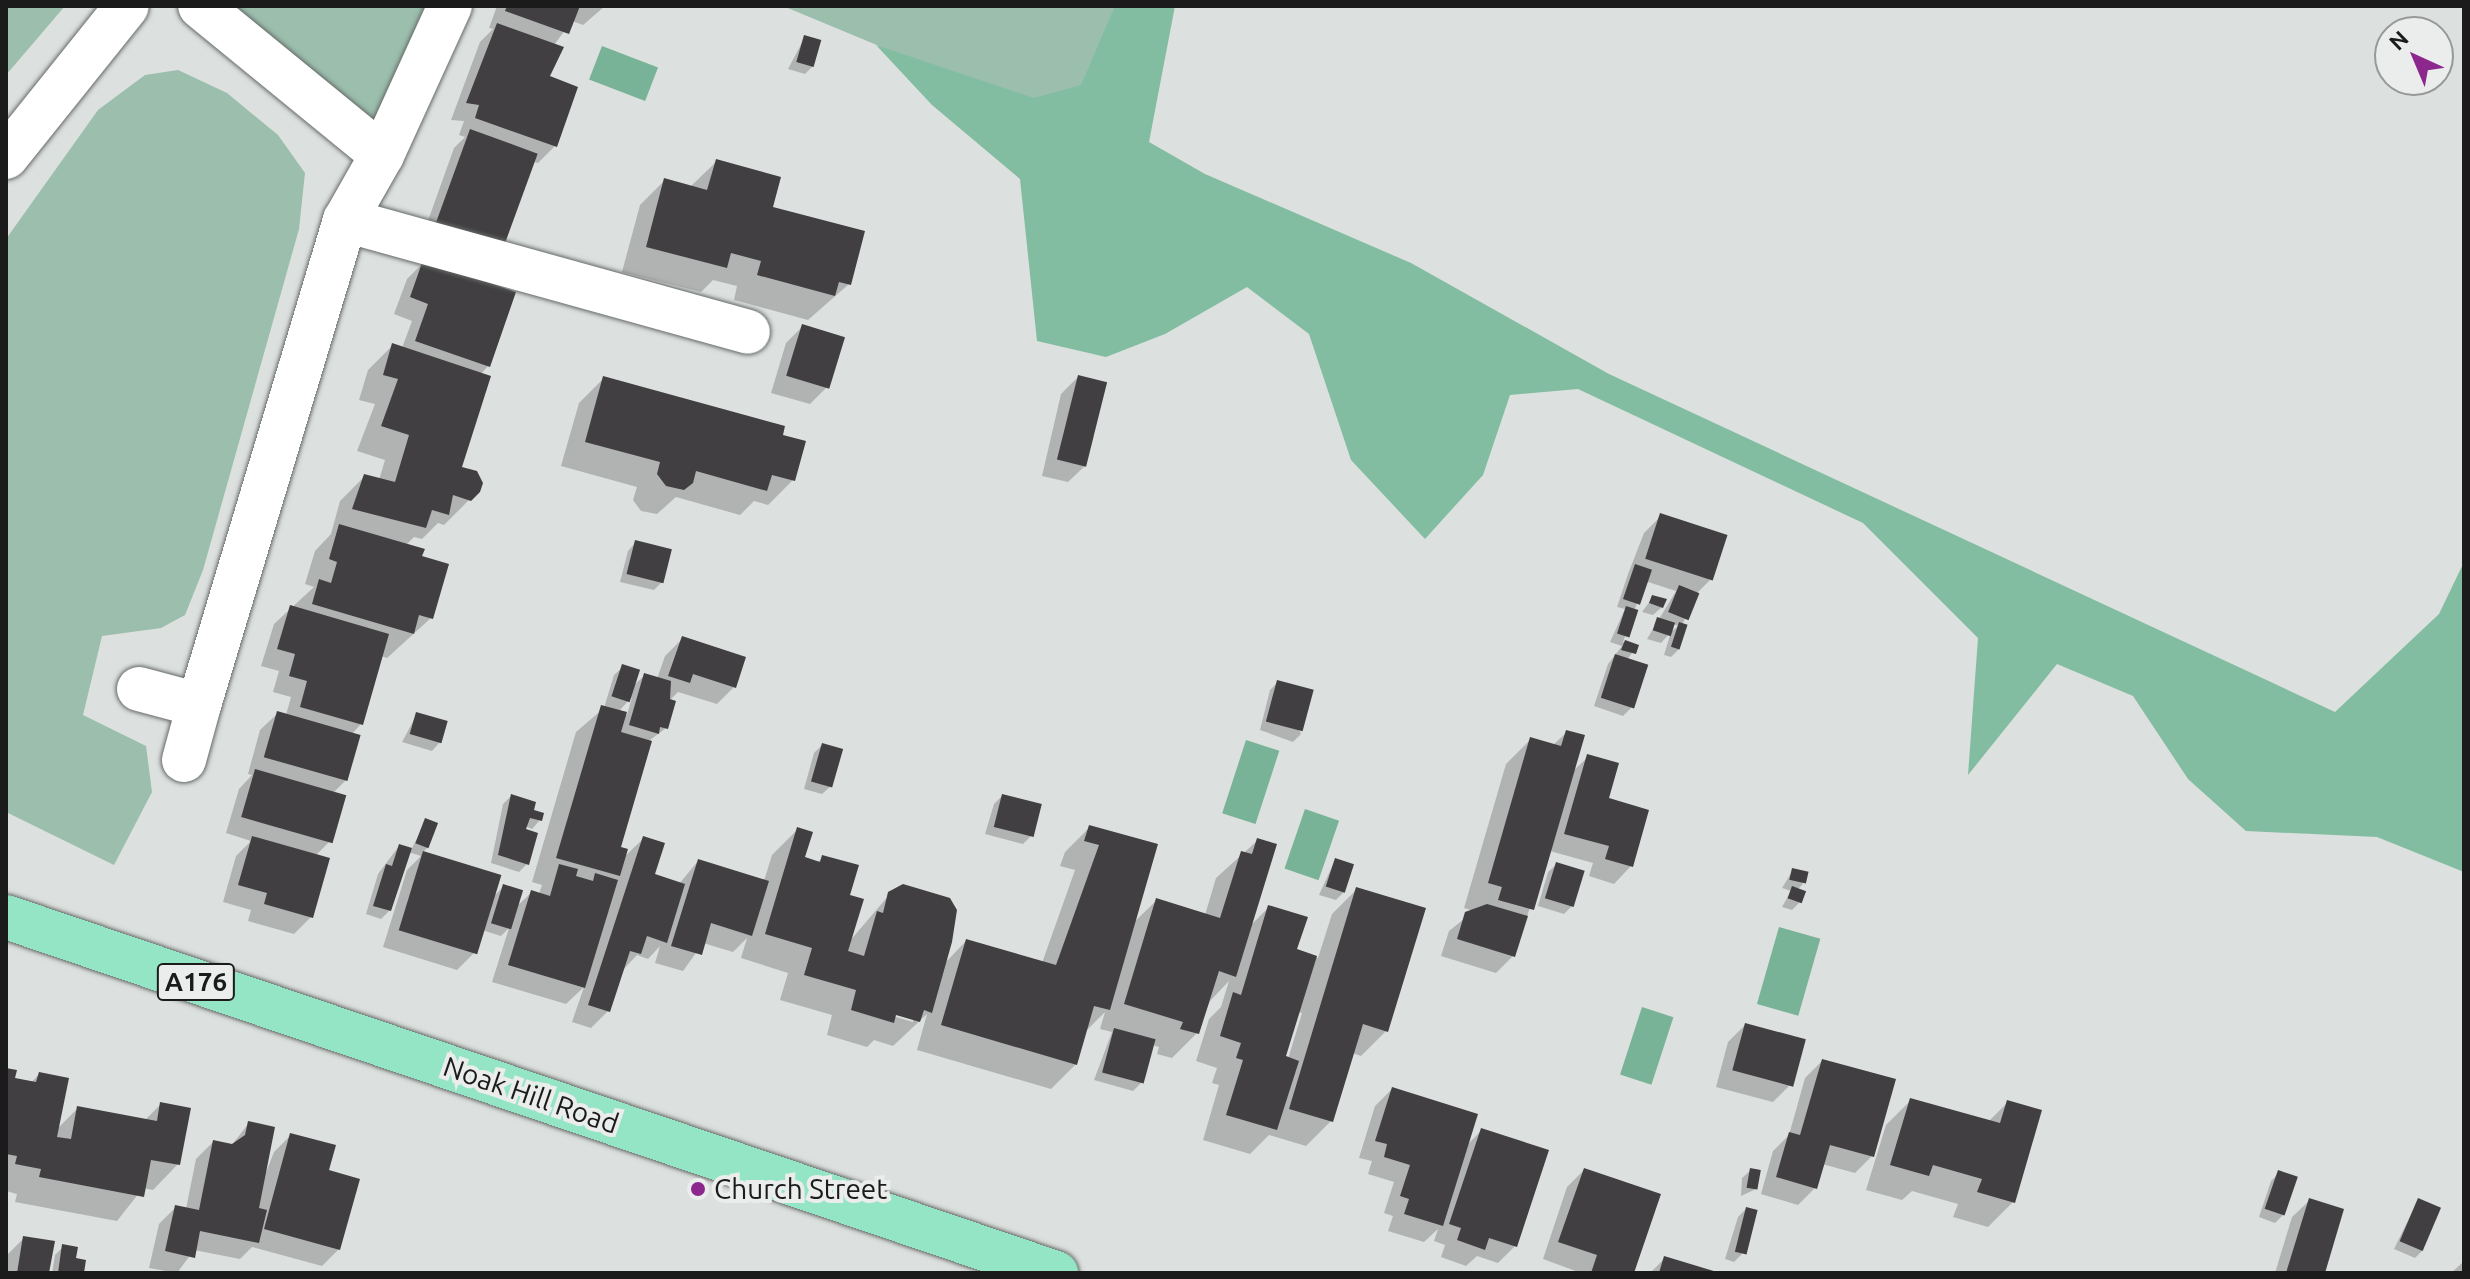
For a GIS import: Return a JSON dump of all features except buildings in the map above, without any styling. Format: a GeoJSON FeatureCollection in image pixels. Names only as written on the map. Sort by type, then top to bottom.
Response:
{"type":"FeatureCollection","features":[{"type":"Feature","properties":{"kind":"main road","name":"Noak Hill Road"},"geometry":{"type":"LineString","coordinates":[[6,917],[1056,1273]]}},
{"type":"Feature","properties":{"kind":"street"},"geometry":{"type":"LineString","coordinates":[[6,157],[127,6]]}},
{"type":"Feature","properties":{"kind":"street"},"geometry":{"type":"LineString","coordinates":[[200,6],[382,155]]}},
{"type":"Feature","properties":{"kind":"street"},"geometry":{"type":"LineString","coordinates":[[184,760],[345,220],[382,155],[450,6]]}},
{"type":"Feature","properties":{"kind":"street"},"geometry":{"type":"LineString","coordinates":[[345,220],[748,332]]}},
{"type":"Feature","properties":{"kind":"street"},"geometry":{"type":"LineString","coordinates":[[139,689],[199,705]]}},
{"type":"Feature","properties":{"kind":"shaded area"},"geometry":{"type":"Polygon","coordinates":[[[6,6],[65,6],[6,75],[6,6]]]}},
{"type":"Feature","properties":{"kind":"shaded area"},"geometry":{"type":"Polygon","coordinates":[[[200,6],[450,6],[382,155],[200,6]]]}},
{"type":"Feature","properties":{"kind":"shaded area"},"geometry":{"type":"Polygon","coordinates":[[[783,6],[1156,6],[1103,139],[783,6]]]}},
{"type":"Feature","properties":{"kind":"shaded area"},"geometry":{"type":"Polygon","coordinates":[[[1115,6],[1175,6],[1149,142],[1205,174],[1411,263],[1609,374],[2335,712],[2439,614],[2464,562],[2464,872],[2377,837],[2246,831],[2188,779],[2133,696],[2057,664],[1968,775],[1978,638],[1863,523],[1578,389],[1510,395],[1483,475],[1425,539],[1351,460],[1309,334],[1247,287],[1165,334],[1106,357],[1037,341],[1020,179],[932,105],[876,45],[1034,98],[1081,85],[1115,6]]]}},
{"type":"Feature","properties":{"kind":"shaded area"},"geometry":{"type":"Polygon","coordinates":[[[602,46],[658,68],[645,101],[589,80],[602,46]]]}},
{"type":"Feature","properties":{"kind":"shaded area"},"geometry":{"type":"Polygon","coordinates":[[[178,70],[227,93],[278,135],[305,173],[299,229],[203,570],[185,615],[161,628],[102,636],[83,715],[146,746],[152,792],[114,865],[6,812],[6,239],[98,110],[145,75],[178,70]]]}},
{"type":"Feature","properties":{"kind":"shaded area"},"geometry":{"type":"Polygon","coordinates":[[[1246,740],[1279,751],[1255,824],[1222,813],[1246,740]]]}},
{"type":"Feature","properties":{"kind":"shaded area"},"geometry":{"type":"Polygon","coordinates":[[[1305,809],[1339,821],[1319,880],[1284,869],[1305,809]]]}},
{"type":"Feature","properties":{"kind":"shaded area"},"geometry":{"type":"Polygon","coordinates":[[[1779,927],[1820,939],[1798,1016],[1757,1004],[1779,927]]]}},
{"type":"Feature","properties":{"kind":"shaded area"},"geometry":{"type":"Polygon","coordinates":[[[1642,1007],[1673,1017],[1651,1085],[1620,1075],[1642,1007]]]}},
{"type":"Feature","properties":{"kind":"place","name":"Church Street"},"geometry":{"type":"Point","coordinates":[698,1189]}}]}
